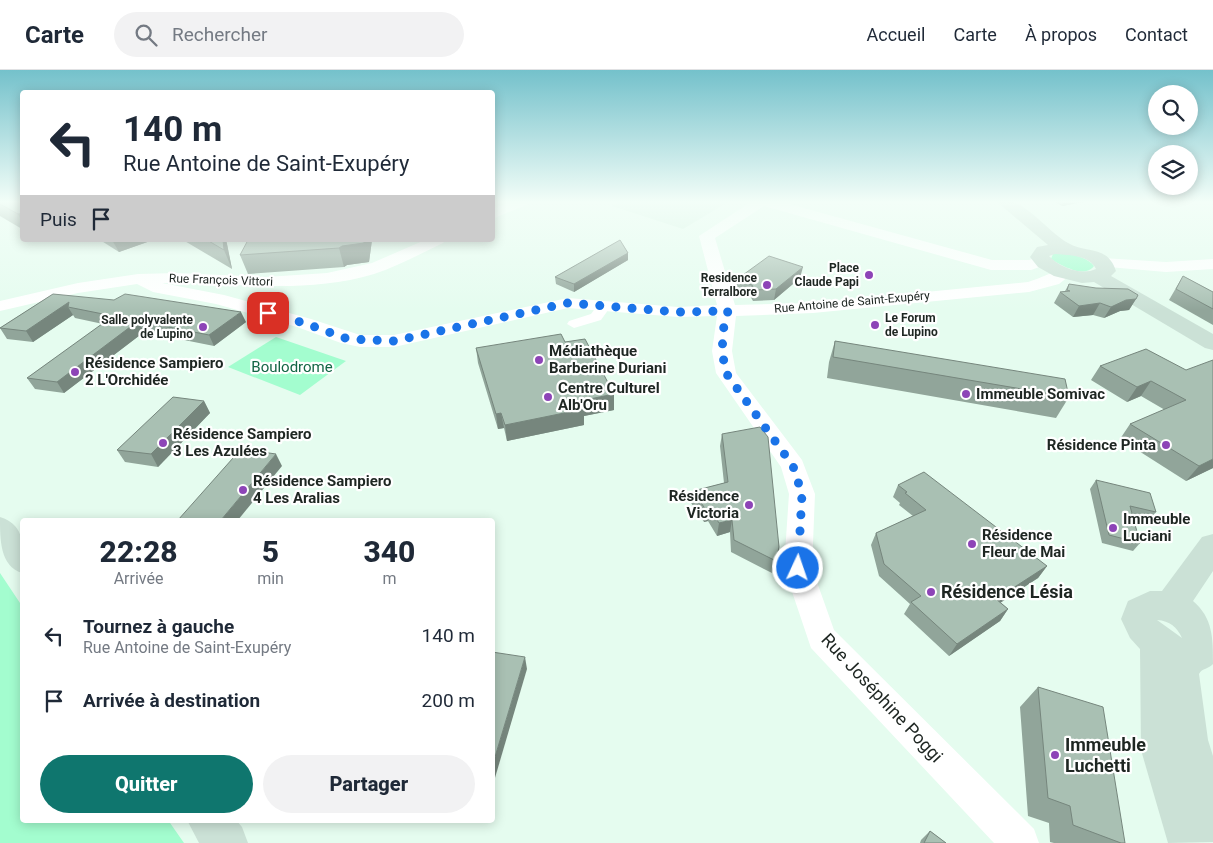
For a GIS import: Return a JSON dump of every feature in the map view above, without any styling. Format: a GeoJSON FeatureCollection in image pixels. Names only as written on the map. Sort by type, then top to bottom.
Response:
{"type":"FeatureCollection","features":[{"type":"Feature","properties":{"kind":"main road"},"geometry":{"type":"LineString","coordinates":[[1050,238],[1064,249]]}},
{"type":"Feature","properties":{"kind":"main road"},"geometry":{"type":"LineString","coordinates":[[1100,269],[1088,277],[1065,273],[1042,261],[1039,257],[1043,251],[1064,249],[1086,254],[1100,269],[1213,343]]}},
{"type":"Feature","properties":{"kind":"main road"},"geometry":{"type":"LineString","coordinates":[[0,529],[20,557]]}},
{"type":"Feature","properties":{"kind":"main road"},"geometry":{"type":"LineString","coordinates":[[1170,607],[1213,546]]}},
{"type":"Feature","properties":{"kind":"main road"},"geometry":{"type":"LineString","coordinates":[[1150,605],[1170,607],[1192,619],[1207,635],[1208,650],[1204,654],[1174,650],[1142,628],[1139,613],[1143,608],[1150,605]]}},
{"type":"Feature","properties":{"kind":"main road"},"geometry":{"type":"LineString","coordinates":[[1174,650],[1180,672],[1188,740],[1213,820]]}},
{"type":"Feature","properties":{"kind":"main road"},"geometry":{"type":"LineString","coordinates":[[1174,650],[1161,750],[1190,843]]}},
{"type":"Feature","properties":{"kind":"main road"},"geometry":{"type":"LineString","coordinates":[[211,823],[226,843]]}},
{"type":"Feature","properties":{"kind":"street"},"geometry":{"type":"LineString","coordinates":[[707,238],[728,311]]}},
{"type":"Feature","properties":{"kind":"street"},"geometry":{"type":"LineString","coordinates":[[892,238],[991,266],[1031,265],[1042,261]]}},
{"type":"Feature","properties":{"kind":"street","name":"Rue François Vittori"},"geometry":{"type":"LineString","coordinates":[[0,306],[68,290],[140,279],[185,277],[274,282],[358,273],[433,242]]}},
{"type":"Feature","properties":{"kind":"street"},"geometry":{"type":"LineString","coordinates":[[1100,269],[1213,264]]}},
{"type":"Feature","properties":{"kind":"street","name":"Rue Antoine de Saint-Exupéry"},"geometry":{"type":"LineString","coordinates":[[140,279],[159,288],[218,299],[304,323],[348,339],[394,341],[568,303],[678,312],[812,308],[1029,287],[1053,280],[1065,273]]}},
{"type":"Feature","properties":{"kind":"street"},"geometry":{"type":"LineString","coordinates":[[574,324],[596,316],[604,306]]}},
{"type":"Feature","properties":{"kind":"street","name":"Rue Joséphine Poggi"},"geometry":{"type":"LineString","coordinates":[[728,311],[724,324],[722,351],[726,373],[793,466],[802,494],[798,568],[822,638],[1020,843]]}},
{"type":"Feature","properties":{"kind":"green space"},"geometry":{"type":"Polygon","coordinates":[[[1058,253],[1083,258],[1094,266],[1090,270],[1085,271],[1073,270],[1051,259],[1053,254],[1058,253]]]}},
{"type":"Feature","properties":{"kind":"green space","name":"Boulodrome"},"geometry":{"type":"Polygon","coordinates":[[[276,337],[346,361],[300,395],[228,367],[276,337]]]}},
{"type":"Feature","properties":{"kind":"green space"},"geometry":{"type":"Polygon","coordinates":[[[0,573],[20,603],[20,823],[170,823],[184,843],[0,843],[0,573]]]}},
{"type":"Feature","properties":{"kind":"building"},"geometry":{"type":"Polygon","coordinates":[[[620,240],[628,253],[574,284],[555,277],[620,240]]]}},
{"type":"Feature","properties":{"kind":"building"},"geometry":{"type":"Polygon","coordinates":[[[210,242],[223,242],[224,250],[210,242]]]}},
{"type":"Feature","properties":{"kind":"building"},"geometry":{"type":"Polygon","coordinates":[[[247,242],[364,242],[339,248],[240,255],[247,242]]]}},
{"type":"Feature","properties":{"kind":"building"},"geometry":{"type":"Polygon","coordinates":[[[769,256],[803,267],[776,289],[755,290],[752,285],[736,280],[769,256]]]}},
{"type":"Feature","properties":{"kind":"building"},"geometry":{"type":"Polygon","coordinates":[[[1183,276],[1213,292],[1213,309],[1176,289],[1183,276]]]}},
{"type":"Feature","properties":{"kind":"building"},"geometry":{"type":"Polygon","coordinates":[[[1069,284],[1096,288],[1128,289],[1138,295],[1136,299],[1126,300],[1111,307],[1100,303],[1079,306],[1060,292],[1070,291],[1067,290],[1069,284]]]}},
{"type":"Feature","properties":{"kind":"building"},"geometry":{"type":"Polygon","coordinates":[[[53,294],[114,300],[125,294],[241,312],[209,335],[138,321],[57,382],[27,378],[113,316],[68,307],[69,302],[26,331],[0,328],[53,294]]]}},
{"type":"Feature","properties":{"kind":"building","name":"Centre Culturel Alb'Oru"},"geometry":{"type":"Polygon","coordinates":[[[561,334],[565,342],[585,339],[614,394],[580,401],[584,409],[505,425],[501,413],[496,414],[476,348],[561,334]]]}},
{"type":"Feature","properties":{"kind":"building"},"geometry":{"type":"Polygon","coordinates":[[[835,341],[1065,379],[1069,397],[833,357],[835,341]]]}},
{"type":"Feature","properties":{"kind":"building"},"geometry":{"type":"Polygon","coordinates":[[[1146,349],[1186,370],[1213,360],[1213,459],[1199,466],[1130,424],[1186,400],[1151,381],[1137,387],[1100,366],[1146,349]]]}},
{"type":"Feature","properties":{"kind":"building"},"geometry":{"type":"Polygon","coordinates":[[[173,397],[204,401],[151,454],[117,450],[173,397]]]}},
{"type":"Feature","properties":{"kind":"building","name":"Résidence Victoria"},"geometry":{"type":"Polygon","coordinates":[[[760,427],[768,437],[779,547],[776,561],[734,540],[732,520],[719,523],[710,509],[706,510],[693,491],[728,482],[722,434],[760,427]]]}},
{"type":"Feature","properties":{"kind":"building"},"geometry":{"type":"Polygon","coordinates":[[[241,449],[276,454],[223,518],[180,518],[241,449]]]}},
{"type":"Feature","properties":{"kind":"building"},"geometry":{"type":"Polygon","coordinates":[[[924,472],[1047,566],[996,599],[1008,609],[957,644],[911,602],[921,596],[884,564],[876,533],[926,510],[898,485],[924,472]]]}},
{"type":"Feature","properties":{"kind":"building"},"geometry":{"type":"Polygon","coordinates":[[[1096,480],[1150,493],[1156,512],[1130,506],[1140,543],[1109,535],[1096,480]]]}},
{"type":"Feature","properties":{"kind":"building"},"geometry":{"type":"Polygon","coordinates":[[[495,652],[525,657],[495,757],[495,652]]]}},
{"type":"Feature","properties":{"kind":"building"},"geometry":{"type":"Polygon","coordinates":[[[1038,687],[1103,707],[1125,843],[1073,825],[1070,806],[1048,798],[1038,687]]]}},
{"type":"Feature","properties":{"kind":"building"},"geometry":{"type":"Polygon","coordinates":[[[930,831],[946,843],[924,843],[930,831]]]}},
{"type":"Feature","properties":{"kind":"place","name":"Place Claude Papi"},"geometry":{"type":"Point","coordinates":[869,275]}},
{"type":"Feature","properties":{"kind":"place","name":"Residence Terralbore"},"geometry":{"type":"Point","coordinates":[767,285]}},
{"type":"Feature","properties":{"kind":"place","name":"Le Forum de Lupino"},"geometry":{"type":"Point","coordinates":[875,325]}},
{"type":"Feature","properties":{"kind":"place","name":"Salle polyvalente de Lupino"},"geometry":{"type":"Point","coordinates":[203,327]}},
{"type":"Feature","properties":{"kind":"place","name":"Médiathèque Barberine Duriani"},"geometry":{"type":"Point","coordinates":[539,360]}},
{"type":"Feature","properties":{"kind":"place","name":"Résidence Sampiero 2 L'Orchidée"},"geometry":{"type":"Point","coordinates":[75,372]}},
{"type":"Feature","properties":{"kind":"place","name":"Immeuble Somivac"},"geometry":{"type":"Point","coordinates":[966,394]}},
{"type":"Feature","properties":{"kind":"place","name":"Centre Culturel Alb'Oru"},"geometry":{"type":"Point","coordinates":[548,397]}},
{"type":"Feature","properties":{"kind":"place","name":"Résidence Sampiero 3 Les Azulées"},"geometry":{"type":"Point","coordinates":[163,443]}},
{"type":"Feature","properties":{"kind":"place","name":"Résidence Pinta"},"geometry":{"type":"Point","coordinates":[1166,445]}},
{"type":"Feature","properties":{"kind":"place","name":"Résidence Sampiero 4 Les Aralias"},"geometry":{"type":"Point","coordinates":[243,490]}},
{"type":"Feature","properties":{"kind":"place","name":"Résidence Victoria"},"geometry":{"type":"Point","coordinates":[749,505]}},
{"type":"Feature","properties":{"kind":"place","name":"Immeuble Luciani"},"geometry":{"type":"Point","coordinates":[1113,528]}},
{"type":"Feature","properties":{"kind":"place","name":"Résidence Fleur de Mai"},"geometry":{"type":"Point","coordinates":[972,544]}},
{"type":"Feature","properties":{"kind":"place","name":"Résidence Lésia"},"geometry":{"type":"Point","coordinates":[931,592]}},
{"type":"Feature","properties":{"kind":"place","name":"Immeuble Luchetti"},"geometry":{"type":"Point","coordinates":[1055,755]}},
{"type":"Feature","properties":{"kind":"route"},"geometry":{"type":"LineString","coordinates":[[268,313],[304,323],[348,339],[378,342],[394,341],[568,303],[678,312],[728,311],[724,324],[722,351],[726,373],[793,466],[802,494],[798,568]]}}]}
